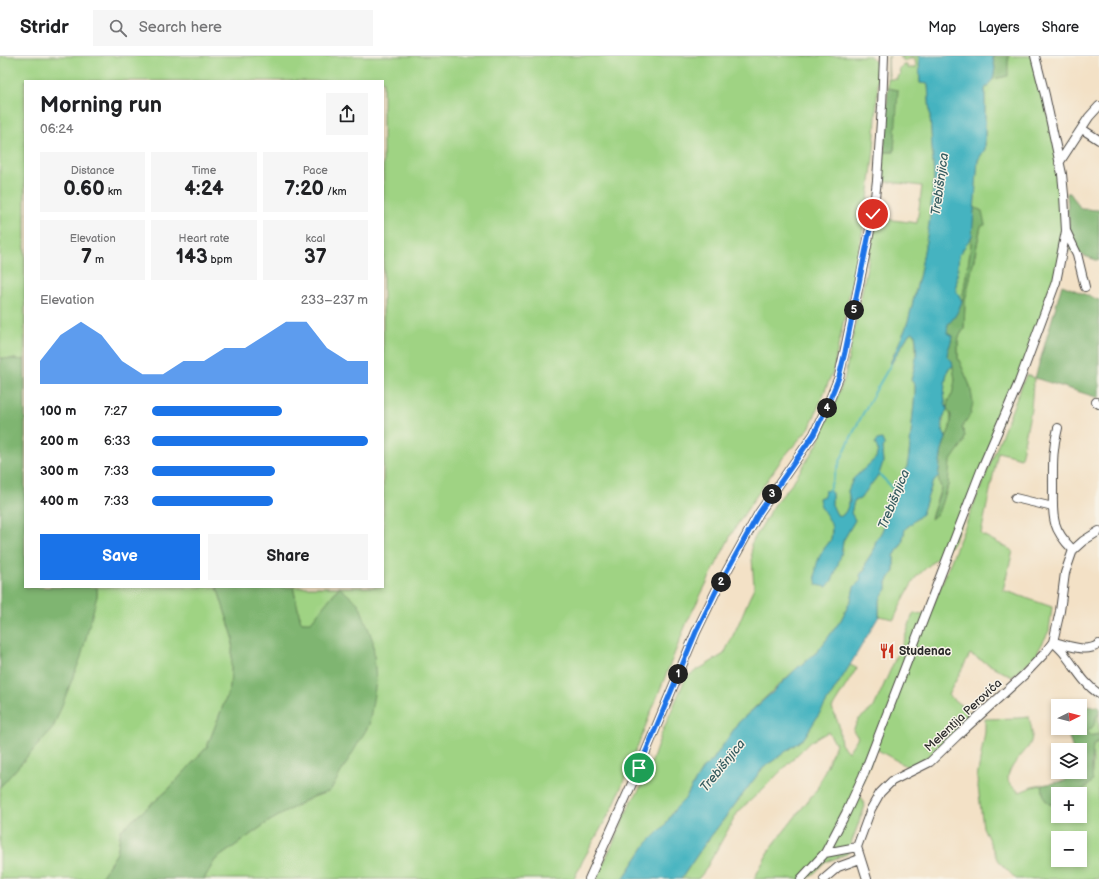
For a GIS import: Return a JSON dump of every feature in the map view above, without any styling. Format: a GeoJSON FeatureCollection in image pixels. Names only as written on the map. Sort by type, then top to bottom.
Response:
{"type":"FeatureCollection","features":[{"type":"Feature","properties":{"kind":"street"},"geometry":{"type":"LineString","coordinates":[[589,879],[639,768],[696,632],[718,587],[759,513],[814,434],[839,377],[859,287],[873,214],[877,180],[884,56]]}},
{"type":"Feature","properties":{"kind":"street"},"geometry":{"type":"LineString","coordinates":[[801,879],[825,853],[863,776],[982,468],[1019,382],[1056,282],[1066,232],[1064,193],[1045,95],[1035,56]]}},
{"type":"Feature","properties":{"kind":"street"},"geometry":{"type":"LineString","coordinates":[[1059,163],[1089,117],[1099,106]]}},
{"type":"Feature","properties":{"kind":"street"},"geometry":{"type":"LineString","coordinates":[[1082,129],[1099,140]]}},
{"type":"Feature","properties":{"kind":"street"},"geometry":{"type":"LineString","coordinates":[[1066,232],[1077,254],[1085,287]]}},
{"type":"Feature","properties":{"kind":"street"},"geometry":{"type":"LineString","coordinates":[[1058,428],[1054,443],[1053,507],[1055,522],[1060,536],[1073,550],[1083,541],[1099,531]]}},
{"type":"Feature","properties":{"kind":"street"},"geometry":{"type":"LineString","coordinates":[[1015,498],[1053,507]]}},
{"type":"Feature","properties":{"kind":"street","name":"Melentija Perovića"},"geometry":{"type":"LineString","coordinates":[[857,847],[871,809],[880,793],[892,781],[930,762],[956,736],[1024,675],[1053,642],[1060,612],[1065,572],[1073,550]]}},
{"type":"Feature","properties":{"kind":"street"},"geometry":{"type":"LineString","coordinates":[[1053,642],[1083,649],[1093,649],[1099,644]]}},
{"type":"Feature","properties":{"kind":"street"},"geometry":{"type":"LineString","coordinates":[[1053,642],[1065,654],[1086,683],[1099,694]]}},
{"type":"Feature","properties":{"kind":"street"},"geometry":{"type":"LineString","coordinates":[[825,853],[857,847],[867,879]]}},
{"type":"Feature","properties":{"kind":"street"},"geometry":{"type":"LineString","coordinates":[[824,879],[838,868],[860,859]]}},
{"type":"Feature","properties":{"kind":"green space"},"geometry":{"type":"Polygon","coordinates":[[[0,56],[870,56],[879,65],[874,150],[866,215],[833,371],[810,427],[782,459],[732,533],[687,622],[614,805],[574,879],[204,879],[215,860],[268,822],[310,798],[330,791],[339,588],[384,588],[384,80],[24,80],[24,360],[0,358],[0,56]]]}},
{"type":"Feature","properties":{"kind":"green space"},"geometry":{"type":"Polygon","coordinates":[[[900,56],[919,56],[920,83],[928,83],[934,179],[929,225],[920,273],[905,330],[890,363],[891,364],[909,334],[912,332],[915,334],[916,357],[911,380],[915,385],[915,393],[907,467],[882,531],[875,543],[875,548],[866,562],[865,569],[861,574],[861,580],[854,587],[851,600],[841,620],[818,651],[796,669],[739,722],[712,761],[703,768],[685,799],[675,809],[665,825],[647,843],[623,879],[596,879],[630,804],[646,779],[661,735],[686,677],[724,654],[738,625],[754,587],[751,544],[775,504],[791,485],[817,445],[844,380],[877,218],[917,223],[922,186],[881,181],[884,152],[894,152],[897,90],[888,88],[888,57],[889,79],[897,79],[897,76],[900,75],[899,68],[903,67],[903,65],[907,65],[907,68],[916,68],[915,59],[907,59],[907,61],[903,61],[903,58],[900,58],[900,56]],[[884,444],[878,450],[876,458],[853,479],[848,491],[850,501],[842,516],[837,515],[832,505],[832,493],[819,498],[828,518],[832,523],[831,540],[823,550],[841,555],[843,541],[855,520],[851,513],[854,501],[860,499],[879,474],[883,462],[882,454],[884,444]]]}},
{"type":"Feature","properties":{"kind":"green space"},"geometry":{"type":"Polygon","coordinates":[[[993,56],[1008,56],[1008,76],[993,79],[995,68],[993,56]]]}},
{"type":"Feature","properties":{"kind":"green space"},"geometry":{"type":"Polygon","coordinates":[[[1008,56],[1035,56],[1059,163],[1066,231],[1056,282],[953,544],[916,577],[894,619],[879,616],[879,602],[887,589],[887,582],[894,571],[894,556],[902,543],[905,529],[922,514],[932,484],[938,477],[941,488],[931,518],[939,508],[944,499],[948,485],[949,464],[962,444],[964,434],[962,428],[971,413],[970,386],[958,358],[958,341],[964,329],[965,301],[981,226],[982,211],[974,207],[978,160],[985,149],[985,89],[993,79],[1007,76],[1008,56]]]}},
{"type":"Feature","properties":{"kind":"green space"},"geometry":{"type":"Polygon","coordinates":[[[888,88],[898,90],[894,152],[884,152],[888,88]]]}},
{"type":"Feature","properties":{"kind":"green space"},"geometry":{"type":"Polygon","coordinates":[[[1067,193],[1070,193],[1081,209],[1099,210],[1099,261],[1070,251],[1067,193]]]}},
{"type":"Feature","properties":{"kind":"green space"},"geometry":{"type":"Polygon","coordinates":[[[974,207],[982,211],[985,225],[981,226],[965,301],[964,329],[958,341],[958,358],[970,386],[973,402],[971,413],[962,428],[965,435],[964,442],[950,462],[948,485],[938,513],[931,519],[941,488],[938,477],[942,449],[950,428],[951,415],[947,409],[955,380],[952,361],[947,356],[952,336],[946,333],[948,324],[960,308],[962,301],[970,253],[974,207]]]}},
{"type":"Feature","properties":{"kind":"green space"},"geometry":{"type":"Polygon","coordinates":[[[972,236],[962,301],[955,290],[959,255],[972,236]]]}},
{"type":"Feature","properties":{"kind":"green space"},"geometry":{"type":"Polygon","coordinates":[[[1062,285],[1099,300],[1099,398],[1035,378],[1062,285]]]}},
{"type":"Feature","properties":{"kind":"green space"},"geometry":{"type":"Polygon","coordinates":[[[0,358],[24,360],[24,588],[97,588],[97,596],[81,657],[53,728],[0,787],[0,358]]]}},
{"type":"Feature","properties":{"kind":"green space"},"geometry":{"type":"Polygon","coordinates":[[[953,366],[955,384],[953,393],[948,401],[951,420],[950,429],[946,438],[943,427],[943,420],[947,409],[945,404],[944,389],[948,369],[953,366]]]}},
{"type":"Feature","properties":{"kind":"green space"},"geometry":{"type":"Polygon","coordinates":[[[1026,375],[1035,378],[1033,384],[1031,409],[1021,458],[998,452],[981,534],[1013,551],[1003,590],[1052,607],[1049,631],[1036,655],[1012,677],[970,654],[948,695],[973,715],[927,758],[908,767],[876,749],[858,792],[865,806],[847,854],[826,862],[808,879],[754,879],[770,849],[817,789],[836,744],[828,732],[810,742],[738,812],[704,872],[698,879],[681,879],[702,848],[762,769],[804,738],[850,665],[857,668],[832,708],[839,725],[841,744],[848,752],[858,737],[853,731],[858,720],[874,707],[905,637],[913,614],[930,613],[1026,375]]]}},
{"type":"Feature","properties":{"kind":"green space"},"geometry":{"type":"Polygon","coordinates":[[[97,588],[217,588],[233,637],[230,688],[207,747],[168,790],[121,830],[117,853],[100,879],[0,879],[0,787],[53,728],[97,596],[97,588]]]}},
{"type":"Feature","properties":{"kind":"green space"},"geometry":{"type":"Polygon","coordinates":[[[217,588],[293,588],[301,622],[311,622],[338,588],[340,588],[359,604],[373,641],[376,682],[369,725],[330,791],[310,798],[268,822],[215,860],[204,879],[100,879],[117,853],[121,830],[168,790],[207,747],[230,688],[233,637],[217,588]]]}},
{"type":"Feature","properties":{"kind":"green space"},"geometry":{"type":"Polygon","coordinates":[[[293,588],[338,588],[311,623],[301,622],[293,588]]]}},
{"type":"Feature","properties":{"kind":"green space"},"geometry":{"type":"Polygon","coordinates":[[[1099,706],[1099,715],[1096,716],[1094,725],[1087,731],[1087,707],[1099,706]]]}},
{"type":"Feature","properties":{"kind":"green space"},"geometry":{"type":"Polygon","coordinates":[[[1096,715],[1099,715],[1099,734],[1090,736],[1087,731],[1092,728],[1096,721],[1096,715]]]}},
{"type":"Feature","properties":{"kind":"green space"},"geometry":{"type":"Polygon","coordinates":[[[1029,717],[1032,730],[1030,744],[1011,769],[1008,779],[1010,784],[1020,792],[1042,785],[1044,798],[1049,804],[1051,804],[1051,823],[1087,823],[1086,787],[1090,784],[1093,763],[1093,745],[1099,741],[1099,855],[1096,859],[1099,863],[1099,879],[1016,879],[998,861],[983,827],[977,778],[985,732],[985,719],[1029,717]]]}},
{"type":"Feature","properties":{"kind":"green space"},"geometry":{"type":"Polygon","coordinates":[[[1087,731],[1090,736],[1099,734],[1099,741],[1093,745],[1093,781],[1086,787],[1051,787],[1051,804],[1049,804],[1044,798],[1042,785],[1065,781],[1066,779],[1087,779],[1087,743],[1071,743],[1070,735],[1087,735],[1087,731]]]}},
{"type":"Feature","properties":{"kind":"water","name":"Trebišnjica"},"geometry":{"type":"Polygon","coordinates":[[[919,56],[992,56],[995,68],[993,79],[985,89],[985,149],[978,160],[972,236],[959,255],[956,290],[962,301],[960,308],[948,324],[947,333],[952,336],[947,356],[952,361],[953,366],[948,369],[945,384],[944,394],[947,409],[942,420],[942,428],[946,438],[942,449],[938,477],[932,484],[922,514],[905,529],[902,543],[894,556],[894,571],[887,582],[887,589],[879,602],[879,616],[804,738],[762,769],[702,848],[681,879],[623,879],[647,843],[665,825],[675,809],[685,799],[703,768],[712,761],[739,722],[796,669],[818,651],[841,620],[851,600],[854,587],[861,580],[860,575],[865,569],[866,562],[875,548],[875,543],[882,531],[896,495],[892,491],[893,487],[898,489],[907,467],[915,393],[915,385],[911,380],[916,357],[915,334],[912,332],[909,334],[891,364],[890,363],[909,318],[920,273],[929,225],[934,179],[928,84],[920,83],[919,56]]]}},
{"type":"Feature","properties":{"kind":"water"},"geometry":{"type":"Polygon","coordinates":[[[882,439],[884,444],[882,454],[883,462],[879,474],[860,499],[854,501],[851,513],[855,520],[843,541],[841,555],[833,579],[827,587],[817,585],[815,575],[816,566],[830,540],[832,532],[832,526],[822,509],[819,498],[824,496],[825,491],[829,490],[832,493],[832,505],[837,515],[842,516],[850,501],[848,491],[853,479],[876,458],[878,450],[875,443],[877,440],[882,439]]]}},
{"type":"Feature","properties":{"kind":"waterway"},"geometry":{"type":"LineString","coordinates":[[829,490],[849,441],[891,364]]}},
{"type":"Feature","properties":{"kind":"waterway","name":"Trebišnjica"},"geometry":{"type":"LineString","coordinates":[[879,474],[892,489]]}},
{"type":"Feature","properties":{"kind":"place","name":"Studenac"},"geometry":{"type":"Point","coordinates":[887,651]}},
{"type":"Feature","properties":{"kind":"route"},"geometry":{"type":"LineString","coordinates":[[639,768],[696,632],[718,587],[759,513],[814,434],[826,409],[839,377],[873,214]]}}]}
